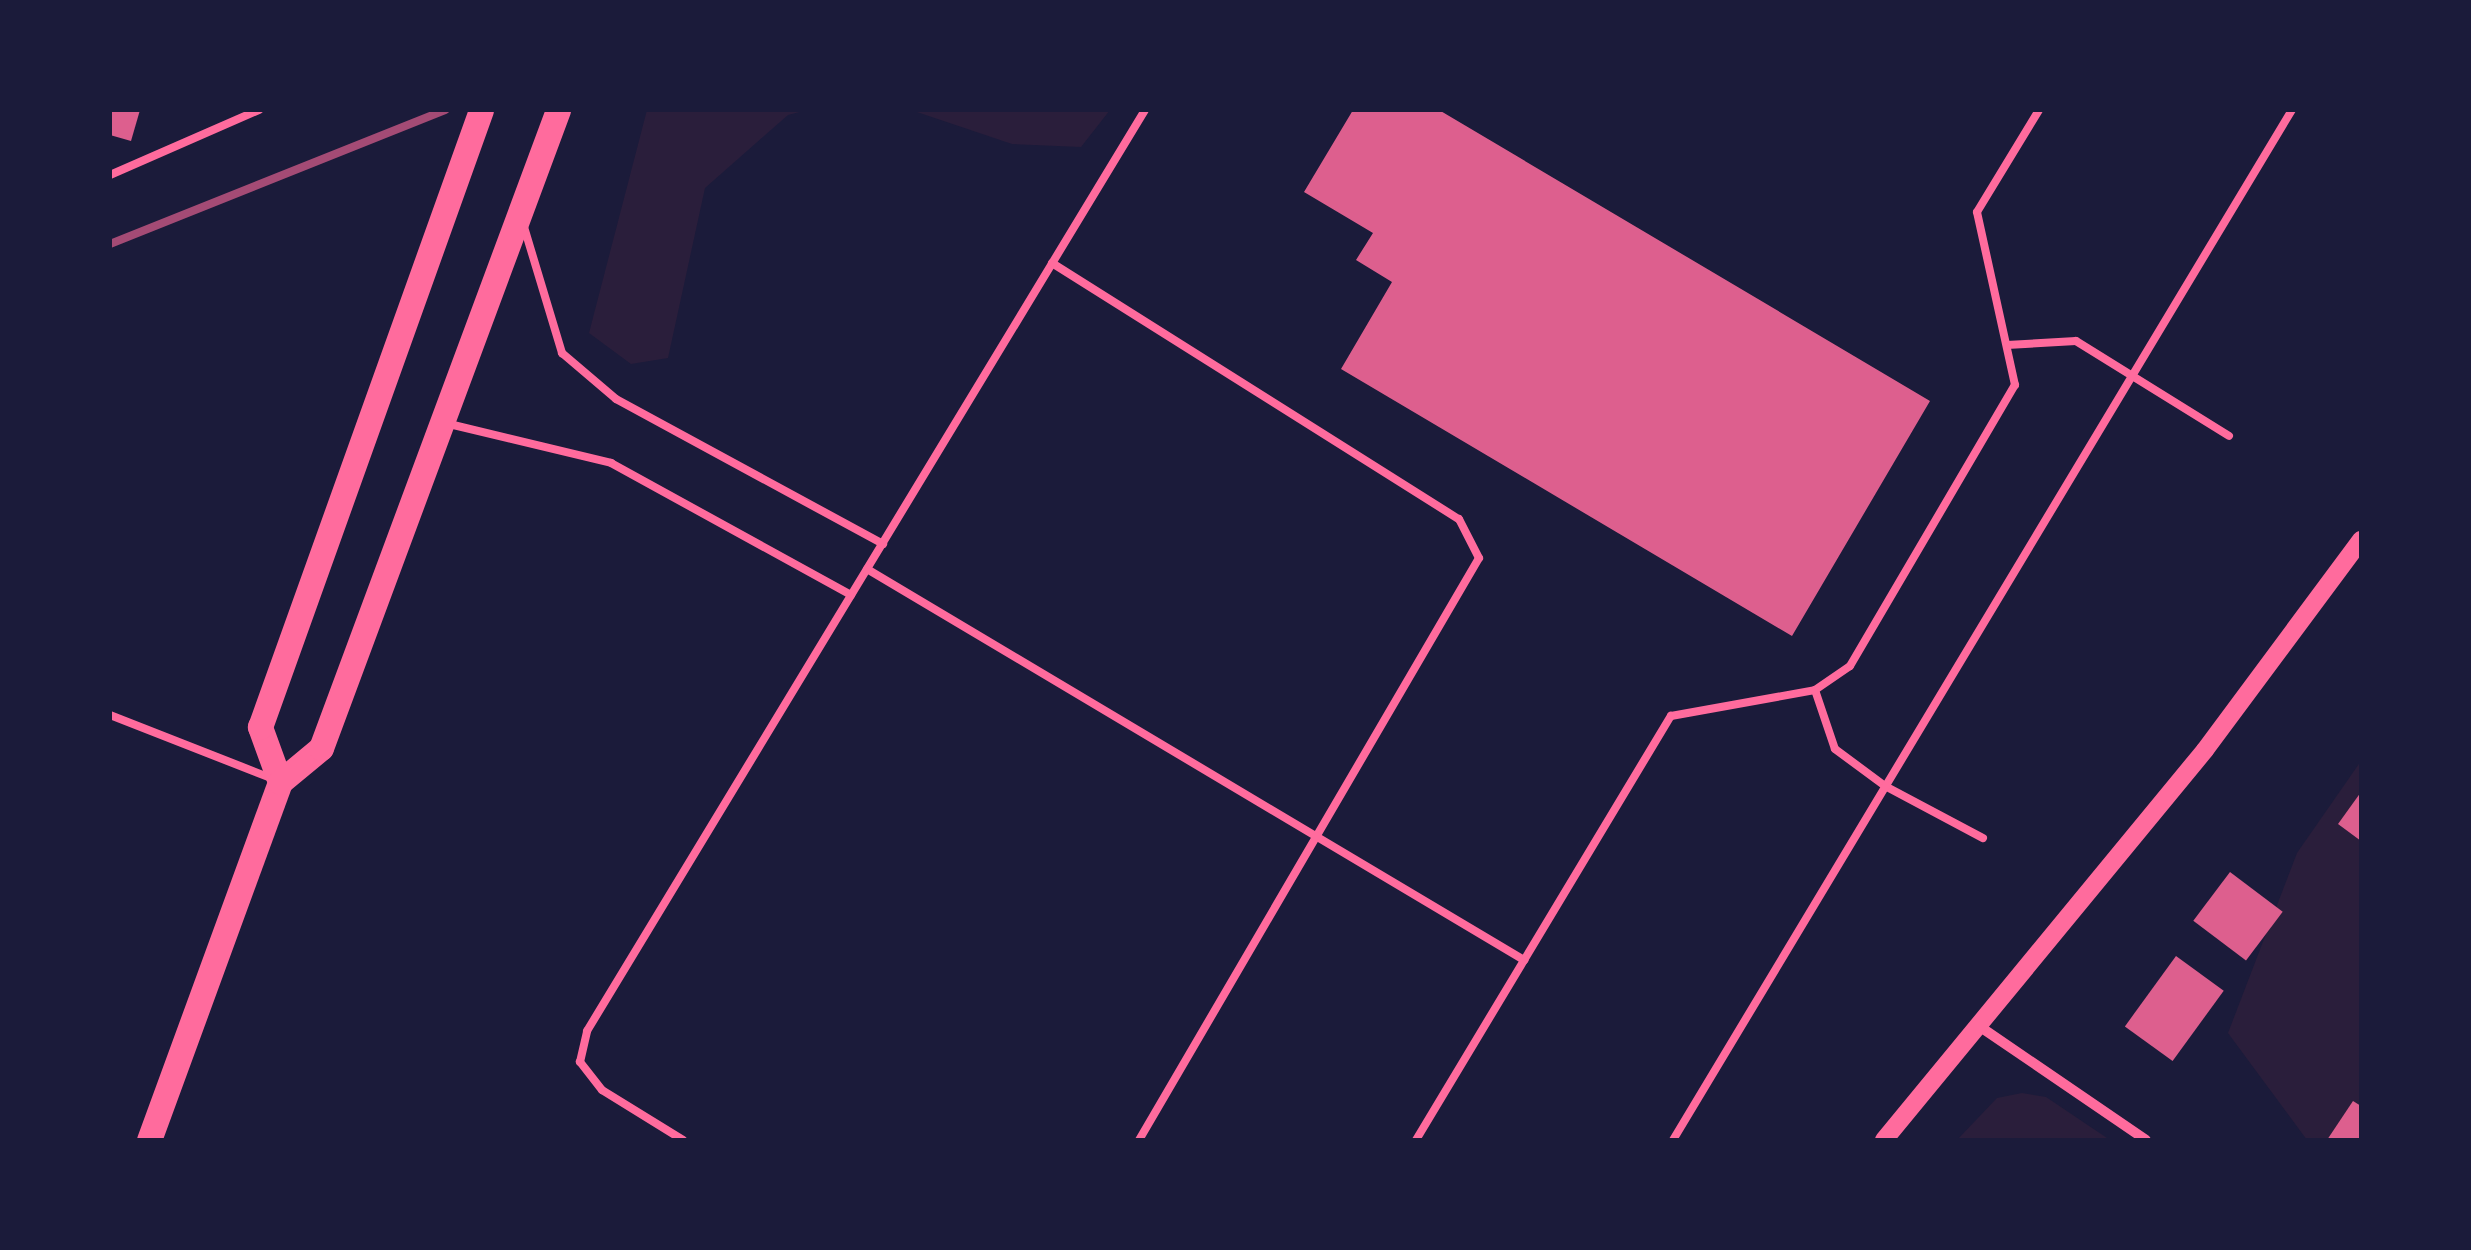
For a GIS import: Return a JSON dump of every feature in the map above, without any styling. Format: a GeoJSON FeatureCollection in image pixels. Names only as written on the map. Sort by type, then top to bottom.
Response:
{"type":"FeatureCollection","features":[{"type":"Feature","properties":{"kind":"main road"},"geometry":{"type":"LineString","coordinates":[[280,782],[260,727],[481,110]]}},
{"type":"Feature","properties":{"kind":"main road"},"geometry":{"type":"LineString","coordinates":[[149,1140],[280,782],[321,748],[558,110]]}},
{"type":"Feature","properties":{"kind":"street"},"geometry":{"type":"LineString","coordinates":[[1884,1140],[2206,750],[2361,540]]}},
{"type":"Feature","properties":{"kind":"street"},"geometry":{"type":"LineString","coordinates":[[1979,1026],[2146,1140]]}},
{"type":"Feature","properties":{"kind":"lane"},"geometry":{"type":"LineString","coordinates":[[110,176],[259,110]]}},
{"type":"Feature","properties":{"kind":"lane"},"geometry":{"type":"LineString","coordinates":[[682,1140],[602,1090],[580,1062],[587,1031],[1145,110]]}},
{"type":"Feature","properties":{"kind":"lane"},"geometry":{"type":"LineString","coordinates":[[1416,1140],[1671,716],[1816,690],[1850,666],[2014,385],[1976,212],[2039,110]]}},
{"type":"Feature","properties":{"kind":"lane"},"geometry":{"type":"LineString","coordinates":[[1673,1140],[2292,110]]}},
{"type":"Feature","properties":{"kind":"lane"},"geometry":{"type":"LineString","coordinates":[[520,212],[562,353],[616,399],[882,544]]}},
{"type":"Feature","properties":{"kind":"lane"},"geometry":{"type":"LineString","coordinates":[[1052,263],[1459,519],[1479,558],[1140,1140]]}},
{"type":"Feature","properties":{"kind":"lane"},"geometry":{"type":"LineString","coordinates":[[2007,346],[2076,341],[2229,436]]}},
{"type":"Feature","properties":{"kind":"lane"},"geometry":{"type":"LineString","coordinates":[[441,422],[611,463],[852,594]]}},
{"type":"Feature","properties":{"kind":"lane"},"geometry":{"type":"LineString","coordinates":[[866,569],[1524,960]]}},
{"type":"Feature","properties":{"kind":"lane"},"geometry":{"type":"LineString","coordinates":[[1816,690],[1835,750],[1885,786],[1983,838]]}},
{"type":"Feature","properties":{"kind":"lane"},"geometry":{"type":"LineString","coordinates":[[110,715],[280,782]]}},
{"type":"Feature","properties":{"kind":"shaded area"},"geometry":{"type":"Polygon","coordinates":[[[647,110],[807,110],[788,115],[705,188],[668,358],[631,364],[589,333],[647,110]]]}},
{"type":"Feature","properties":{"kind":"shaded area"},"geometry":{"type":"Polygon","coordinates":[[[911,110],[1110,110],[1081,147],[1012,144],[911,110]]]}},
{"type":"Feature","properties":{"kind":"shaded area"},"geometry":{"type":"Polygon","coordinates":[[[2361,761],[2361,1140],[2307,1140],[2228,1033],[2297,853],[2361,761]]]}},
{"type":"Feature","properties":{"kind":"shaded area"},"geometry":{"type":"Polygon","coordinates":[[[2022,1093],[2046,1097],[2110,1140],[1957,1140],[1997,1098],[2022,1093]]]}},
{"type":"Feature","properties":{"kind":"building"},"geometry":{"type":"Polygon","coordinates":[[[110,110],[140,110],[131,141],[110,135],[110,110]]]}},
{"type":"Feature","properties":{"kind":"building"},"geometry":{"type":"Polygon","coordinates":[[[1353,110],[1439,110],[1930,401],[1792,636],[1341,369],[1392,282],[1356,260],[1373,233],[1304,192],[1353,110]]]}},
{"type":"Feature","properties":{"kind":"building"},"geometry":{"type":"Polygon","coordinates":[[[2361,792],[2361,841],[2338,824],[2361,792]]]}},
{"type":"Feature","properties":{"kind":"building"},"geometry":{"type":"Polygon","coordinates":[[[2230,872],[2283,912],[2246,960],[2193,921],[2230,872]]]}},
{"type":"Feature","properties":{"kind":"building"},"geometry":{"type":"Polygon","coordinates":[[[2176,956],[2224,991],[2173,1061],[2125,1026],[2176,956]]]}},
{"type":"Feature","properties":{"kind":"building"},"geometry":{"type":"Polygon","coordinates":[[[2353,1101],[2361,1106],[2361,1140],[2327,1140],[2353,1101]]]}},
{"type":"Feature","properties":{"kind":"railway"},"geometry":{"type":"LineString","coordinates":[[110,244],[445,110]]}}]}
